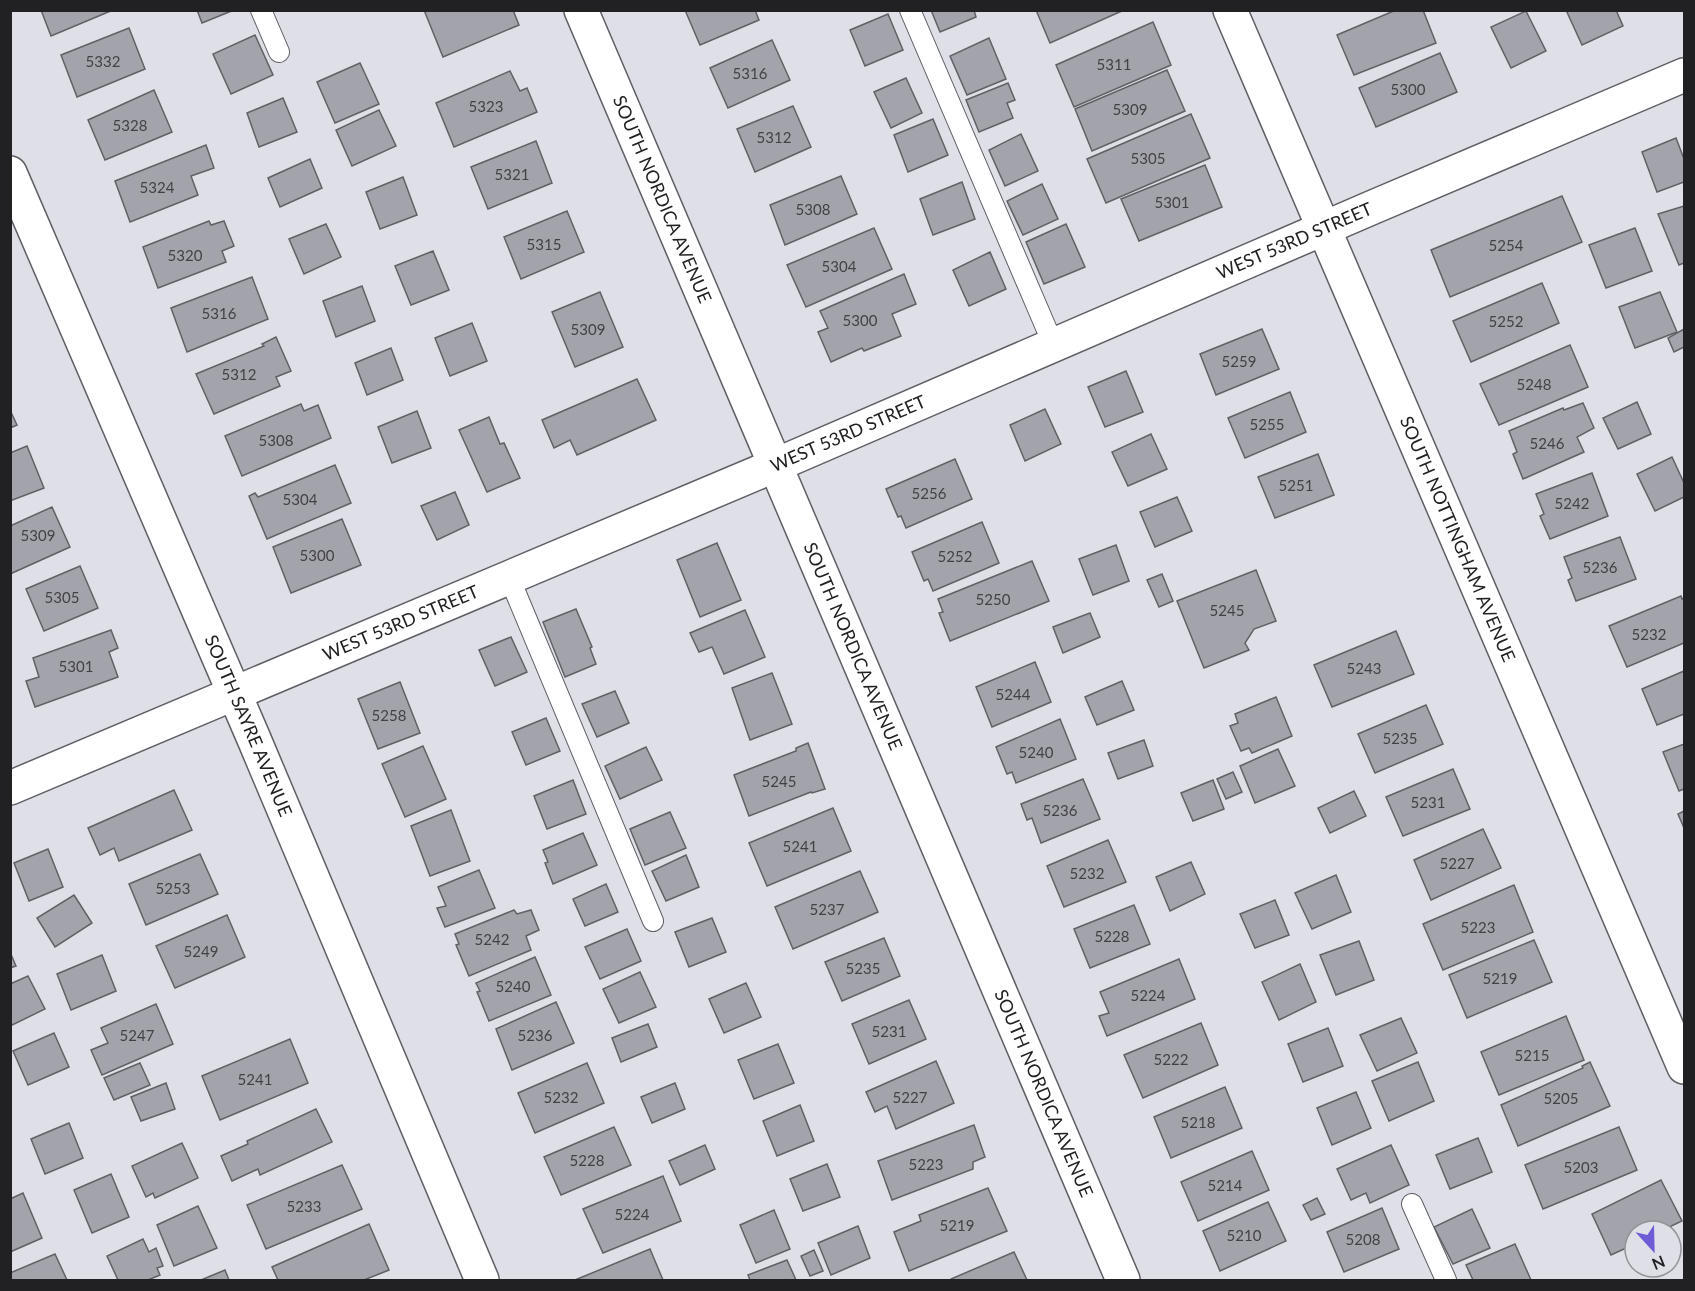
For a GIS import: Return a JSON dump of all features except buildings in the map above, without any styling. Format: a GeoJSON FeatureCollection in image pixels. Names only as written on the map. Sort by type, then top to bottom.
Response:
{"type":"FeatureCollection","features":[{"type":"Feature","properties":{"kind":"street","name":"SOUTH NORDICA AVENUE"},"geometry":{"type":"LineString","coordinates":[[581,10],[1123,1281]]}},
{"type":"Feature","properties":{"kind":"street","name":"SOUTH NOTTINGHAM AVENUE"},"geometry":{"type":"LineString","coordinates":[[1230,10],[1684,1067]]}},
{"type":"Feature","properties":{"kind":"street","name":"WEST 53RD STREET"},"geometry":{"type":"LineString","coordinates":[[10,788],[776,465],[1053,344],[1684,75]]}},
{"type":"Feature","properties":{"kind":"street","name":"SOUTH SAYRE AVENUE"},"geometry":{"type":"LineString","coordinates":[[10,173],[234,693],[482,1281]]}},
{"type":"Feature","properties":{"kind":"lane"},"geometry":{"type":"LineString","coordinates":[[261,10],[279,52]]}},
{"type":"Feature","properties":{"kind":"lane"},"geometry":{"type":"LineString","coordinates":[[910,10],[1053,344]]}},
{"type":"Feature","properties":{"kind":"lane"},"geometry":{"type":"LineString","coordinates":[[508,577],[653,921]]}},
{"type":"Feature","properties":{"kind":"lane"},"geometry":{"type":"LineString","coordinates":[[1412,1204],[1446,1281]]}}]}
